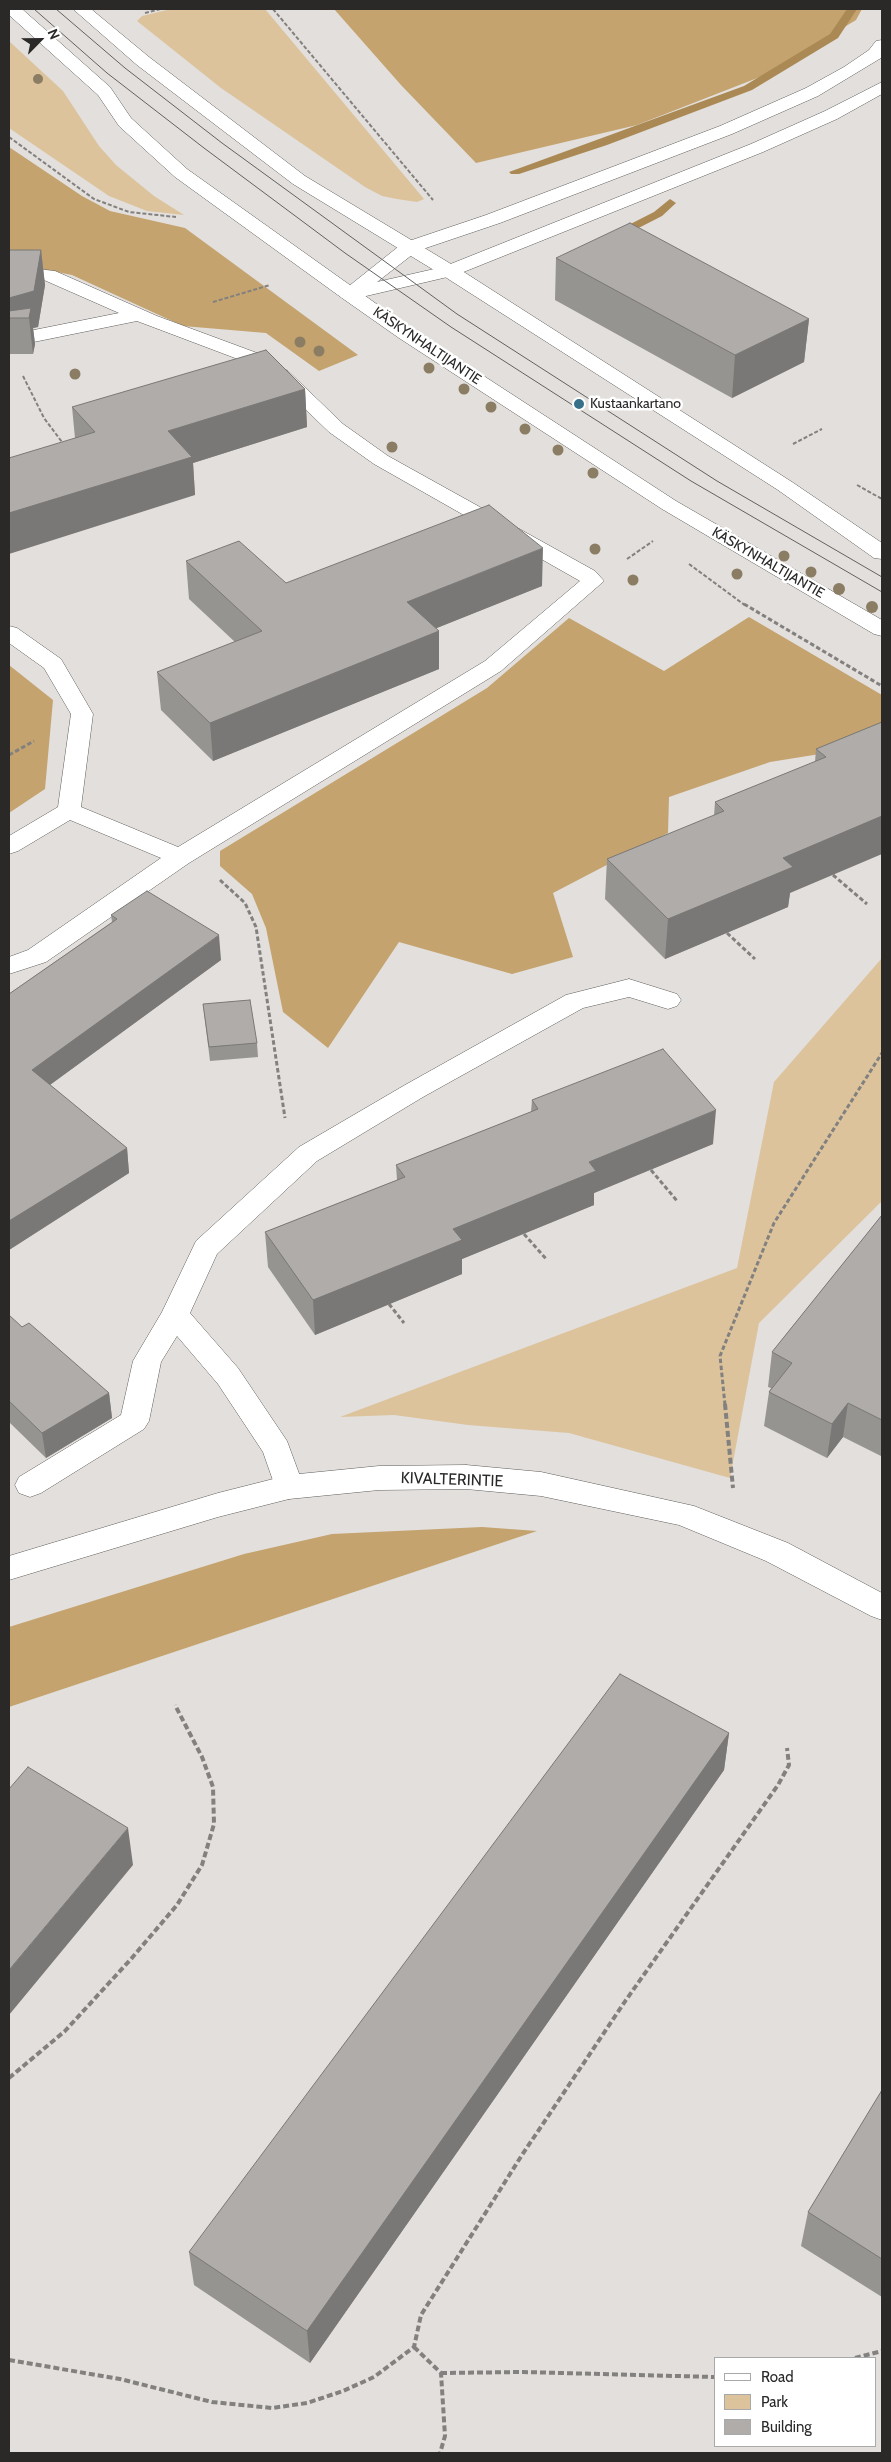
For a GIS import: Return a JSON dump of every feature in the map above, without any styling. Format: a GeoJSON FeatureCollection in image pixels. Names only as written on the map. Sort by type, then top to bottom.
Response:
{"type":"FeatureCollection","features":[{"type":"Feature","properties":{"kind":"main road","name":"KÄSKYNHALTIJANTIE"},"geometry":{"type":"LineString","coordinates":[[12,9],[104,91],[125,122],[180,173],[349,294],[406,334],[669,505],[882,629]]}},
{"type":"Feature","properties":{"kind":"main road"},"geometry":{"type":"LineString","coordinates":[[81,9],[150,67],[299,180],[449,271],[785,486],[882,553]]}},
{"type":"Feature","properties":{"kind":"main road"},"geometry":{"type":"LineString","coordinates":[[349,294],[410,247],[493,220],[726,130],[812,92],[850,71],[875,54],[882,45]]}},
{"type":"Feature","properties":{"kind":"main road"},"geometry":{"type":"LineString","coordinates":[[349,294],[449,271],[758,148],[831,115],[882,87]]}},
{"type":"Feature","properties":{"kind":"main road"},"geometry":{"type":"LineString","coordinates":[[9,272],[48,275],[139,315],[250,357],[281,375],[336,428],[381,460],[593,581],[493,666],[180,857],[37,956],[9,966]]}},
{"type":"Feature","properties":{"kind":"main road"},"geometry":{"type":"LineString","coordinates":[[9,341],[139,315]]}},
{"type":"Feature","properties":{"kind":"main road"},"geometry":{"type":"LineString","coordinates":[[9,633],[53,664],[82,714],[69,811]]}},
{"type":"Feature","properties":{"kind":"main road"},"geometry":{"type":"LineString","coordinates":[[69,811],[180,857]]}},
{"type":"Feature","properties":{"kind":"main road"},"geometry":{"type":"LineString","coordinates":[[9,846],[69,811]]}},
{"type":"Feature","properties":{"kind":"main road"},"geometry":{"type":"LineString","coordinates":[[30,1485],[134,1421],[147,1361],[175,1314],[206,1248],[308,1154],[414,1091],[574,1001],[630,988],[668,1000]]}},
{"type":"Feature","properties":{"kind":"main road"},"geometry":{"type":"LineString","coordinates":[[175,1314],[228,1376],[277,1449],[289,1488]]}},
{"type":"Feature","properties":{"kind":"main road","name":"KIVALTERINTIE"},"geometry":{"type":"LineString","coordinates":[[9,1568],[218,1505],[289,1488],[379,1478],[466,1477],[541,1484],[683,1514],[777,1552],[882,1607]]}},
{"type":"Feature","properties":{"kind":"path"},"geometry":{"type":"LineString","coordinates":[[138,14],[161,9]]}},
{"type":"Feature","properties":{"kind":"path"},"geometry":{"type":"LineString","coordinates":[[273,9],[434,202]]}},
{"type":"Feature","properties":{"kind":"path"},"geometry":{"type":"LineString","coordinates":[[9,138],[94,199],[129,212],[178,218]]}},
{"type":"Feature","properties":{"kind":"path"},"geometry":{"type":"LineString","coordinates":[[23,376],[44,418],[62,442],[54,445]]}},
{"type":"Feature","properties":{"kind":"path"},"geometry":{"type":"LineString","coordinates":[[788,446],[822,429]]}},
{"type":"Feature","properties":{"kind":"path"},"geometry":{"type":"LineString","coordinates":[[647,534],[655,540]]}},
{"type":"Feature","properties":{"kind":"path"},"geometry":{"type":"LineString","coordinates":[[686,562],[753,611],[882,686]]}},
{"type":"Feature","properties":{"kind":"path"},"geometry":{"type":"LineString","coordinates":[[180,857],[225,884],[245,903],[256,927],[287,1126],[308,1154]]}},
{"type":"Feature","properties":{"kind":"path"},"geometry":{"type":"LineString","coordinates":[[833,875],[867,904]]}},
{"type":"Feature","properties":{"kind":"path"},"geometry":{"type":"LineString","coordinates":[[727,933],[755,959]]}},
{"type":"Feature","properties":{"kind":"path"},"geometry":{"type":"LineString","coordinates":[[732,1533],[734,1500],[720,1356],[774,1223],[882,1053]]}},
{"type":"Feature","properties":{"kind":"path"},"geometry":{"type":"LineString","coordinates":[[651,1170],[678,1202]]}},
{"type":"Feature","properties":{"kind":"path"},"geometry":{"type":"LineString","coordinates":[[524,1234],[547,1260]]}},
{"type":"Feature","properties":{"kind":"path"},"geometry":{"type":"LineString","coordinates":[[389,1304],[404,1323]]}},
{"type":"Feature","properties":{"kind":"path"},"geometry":{"type":"LineString","coordinates":[[9,2078],[65,2031],[131,1960],[177,1905],[202,1865],[214,1824],[213,1787],[202,1757],[175,1705]]}},
{"type":"Feature","properties":{"kind":"path"},"geometry":{"type":"LineString","coordinates":[[9,2360],[120,2379],[212,2402],[272,2408],[307,2403],[343,2391],[374,2377],[414,2347],[421,2315],[522,2155],[626,2000],[778,1785],[789,1765],[787,1748]]}},
{"type":"Feature","properties":{"kind":"path"},"geometry":{"type":"LineString","coordinates":[[414,2347],[441,2374],[444,2436],[440,2453]]}},
{"type":"Feature","properties":{"kind":"path"},"geometry":{"type":"LineString","coordinates":[[859,2357],[882,2351]]}},
{"type":"Feature","properties":{"kind":"path"},"geometry":{"type":"LineString","coordinates":[[441,2374],[523,2372],[714,2377]]}},
{"type":"Feature","properties":{"kind":"green space"},"geometry":{"type":"Polygon","coordinates":[[[171,9],[265,9],[424,199],[417,202],[382,196],[365,187],[221,88],[137,21],[142,16],[171,9]]]}},
{"type":"Feature","properties":{"kind":"green space"},"geometry":{"type":"Polygon","coordinates":[[[9,41],[63,91],[99,146],[116,165],[154,196],[184,215],[147,211],[109,196],[9,128],[9,41]]]}},
{"type":"Feature","properties":{"kind":"green space"},"geometry":{"type":"Polygon","coordinates":[[[882,958],[882,1201],[759,1323],[730,1478],[569,1433],[468,1425],[394,1415],[340,1417],[737,1268],[774,1082],[882,958]]]}},
{"type":"Feature","properties":{"kind":"shaded area"},"geometry":{"type":"Polygon","coordinates":[[[334,9],[862,9],[856,20],[765,75],[637,125],[476,163],[401,85],[334,9]]]}},
{"type":"Feature","properties":{"kind":"shaded area"},"geometry":{"type":"Polygon","coordinates":[[[9,147],[82,196],[110,211],[185,228],[358,355],[319,371],[266,333],[183,326],[72,275],[31,267],[9,266],[9,147]]]}},
{"type":"Feature","properties":{"kind":"shaded area"},"geometry":{"type":"Polygon","coordinates":[[[749,617],[882,695],[882,744],[770,762],[669,797],[668,833],[553,893],[573,957],[512,974],[399,942],[328,1048],[283,1012],[266,928],[252,894],[220,866],[220,851],[487,688],[569,618],[664,671],[749,617]]]}},
{"type":"Feature","properties":{"kind":"shaded area"},"geometry":{"type":"Polygon","coordinates":[[[9,665],[53,700],[45,789],[9,813],[9,665]]]}},
{"type":"Feature","properties":{"kind":"shaded area"},"geometry":{"type":"Polygon","coordinates":[[[482,1527],[537,1531],[9,1707],[9,1627],[244,1554],[332,1534],[482,1527]]]}},
{"type":"Feature","properties":{"kind":"building"},"geometry":{"type":"Polygon","coordinates":[[[630,223],[809,319],[735,355],[556,258],[630,223]]]}},
{"type":"Feature","properties":{"kind":"building"},"geometry":{"type":"Polygon","coordinates":[[[9,250],[41,250],[34,291],[9,298],[9,250]]]}},
{"type":"Feature","properties":{"kind":"building"},"geometry":{"type":"Polygon","coordinates":[[[31,308],[29,318],[9,318],[9,311],[31,308]]]}},
{"type":"Feature","properties":{"kind":"building"},"geometry":{"type":"Polygon","coordinates":[[[266,350],[305,389],[168,431],[192,457],[9,513],[9,458],[95,432],[72,407],[266,350]]]}},
{"type":"Feature","properties":{"kind":"building"},"geometry":{"type":"Polygon","coordinates":[[[489,505],[543,548],[407,602],[439,631],[210,723],[157,672],[262,631],[186,561],[239,541],[286,583],[489,505]]]}},
{"type":"Feature","properties":{"kind":"building"},"geometry":{"type":"Polygon","coordinates":[[[882,722],[882,816],[783,858],[793,867],[668,919],[607,859],[724,811],[715,802],[826,757],[816,749],[882,722]]]}},
{"type":"Feature","properties":{"kind":"building"},"geometry":{"type":"Polygon","coordinates":[[[147,891],[219,935],[32,1070],[127,1148],[9,1221],[9,994],[117,919],[111,915],[147,891]]]}},
{"type":"Feature","properties":{"kind":"building"},"geometry":{"type":"Polygon","coordinates":[[[250,1000],[257,1043],[209,1047],[203,1004],[250,1000]]]}},
{"type":"Feature","properties":{"kind":"building"},"geometry":{"type":"Polygon","coordinates":[[[663,1049],[716,1110],[589,1162],[596,1171],[453,1229],[462,1240],[313,1300],[265,1232],[405,1177],[396,1165],[538,1109],[532,1100],[663,1049]]]}},
{"type":"Feature","properties":{"kind":"building"},"geometry":{"type":"Polygon","coordinates":[[[882,1215],[882,1420],[848,1403],[832,1424],[769,1392],[792,1363],[772,1352],[882,1215]]]}},
{"type":"Feature","properties":{"kind":"building"},"geometry":{"type":"Polygon","coordinates":[[[9,1315],[22,1327],[29,1323],[109,1393],[42,1433],[9,1401],[9,1315]]]}},
{"type":"Feature","properties":{"kind":"building"},"geometry":{"type":"Polygon","coordinates":[[[620,1674],[729,1733],[307,2331],[189,2252],[620,1674]]]}},
{"type":"Feature","properties":{"kind":"building"},"geometry":{"type":"Polygon","coordinates":[[[28,1767],[128,1828],[9,1970],[9,1789],[28,1767]]]}},
{"type":"Feature","properties":{"kind":"building"},"geometry":{"type":"Polygon","coordinates":[[[882,2090],[882,2259],[808,2212],[882,2090]]]}},
{"type":"Feature","properties":{"kind":"waterway"},"geometry":{"type":"LineString","coordinates":[[515,172],[603,143],[748,88],[834,36],[852,9]]}},
{"type":"Feature","properties":{"kind":"waterway"},"geometry":{"type":"LineString","coordinates":[[613,236],[658,214],[670,203]]}},
{"type":"Feature","properties":{"kind":"tram line"},"geometry":{"type":"LineString","coordinates":[[34,9],[107,73],[204,148],[345,253],[451,327],[691,481],[882,592]]}},
{"type":"Feature","properties":{"kind":"tram line"},"geometry":{"type":"LineString","coordinates":[[56,9],[125,68],[222,143],[457,314],[717,481],[882,577]]}},
{"type":"Feature","properties":{"kind":"place","name":"Kustaankartano"},"geometry":{"type":"Point","coordinates":[579,404]}}]}
